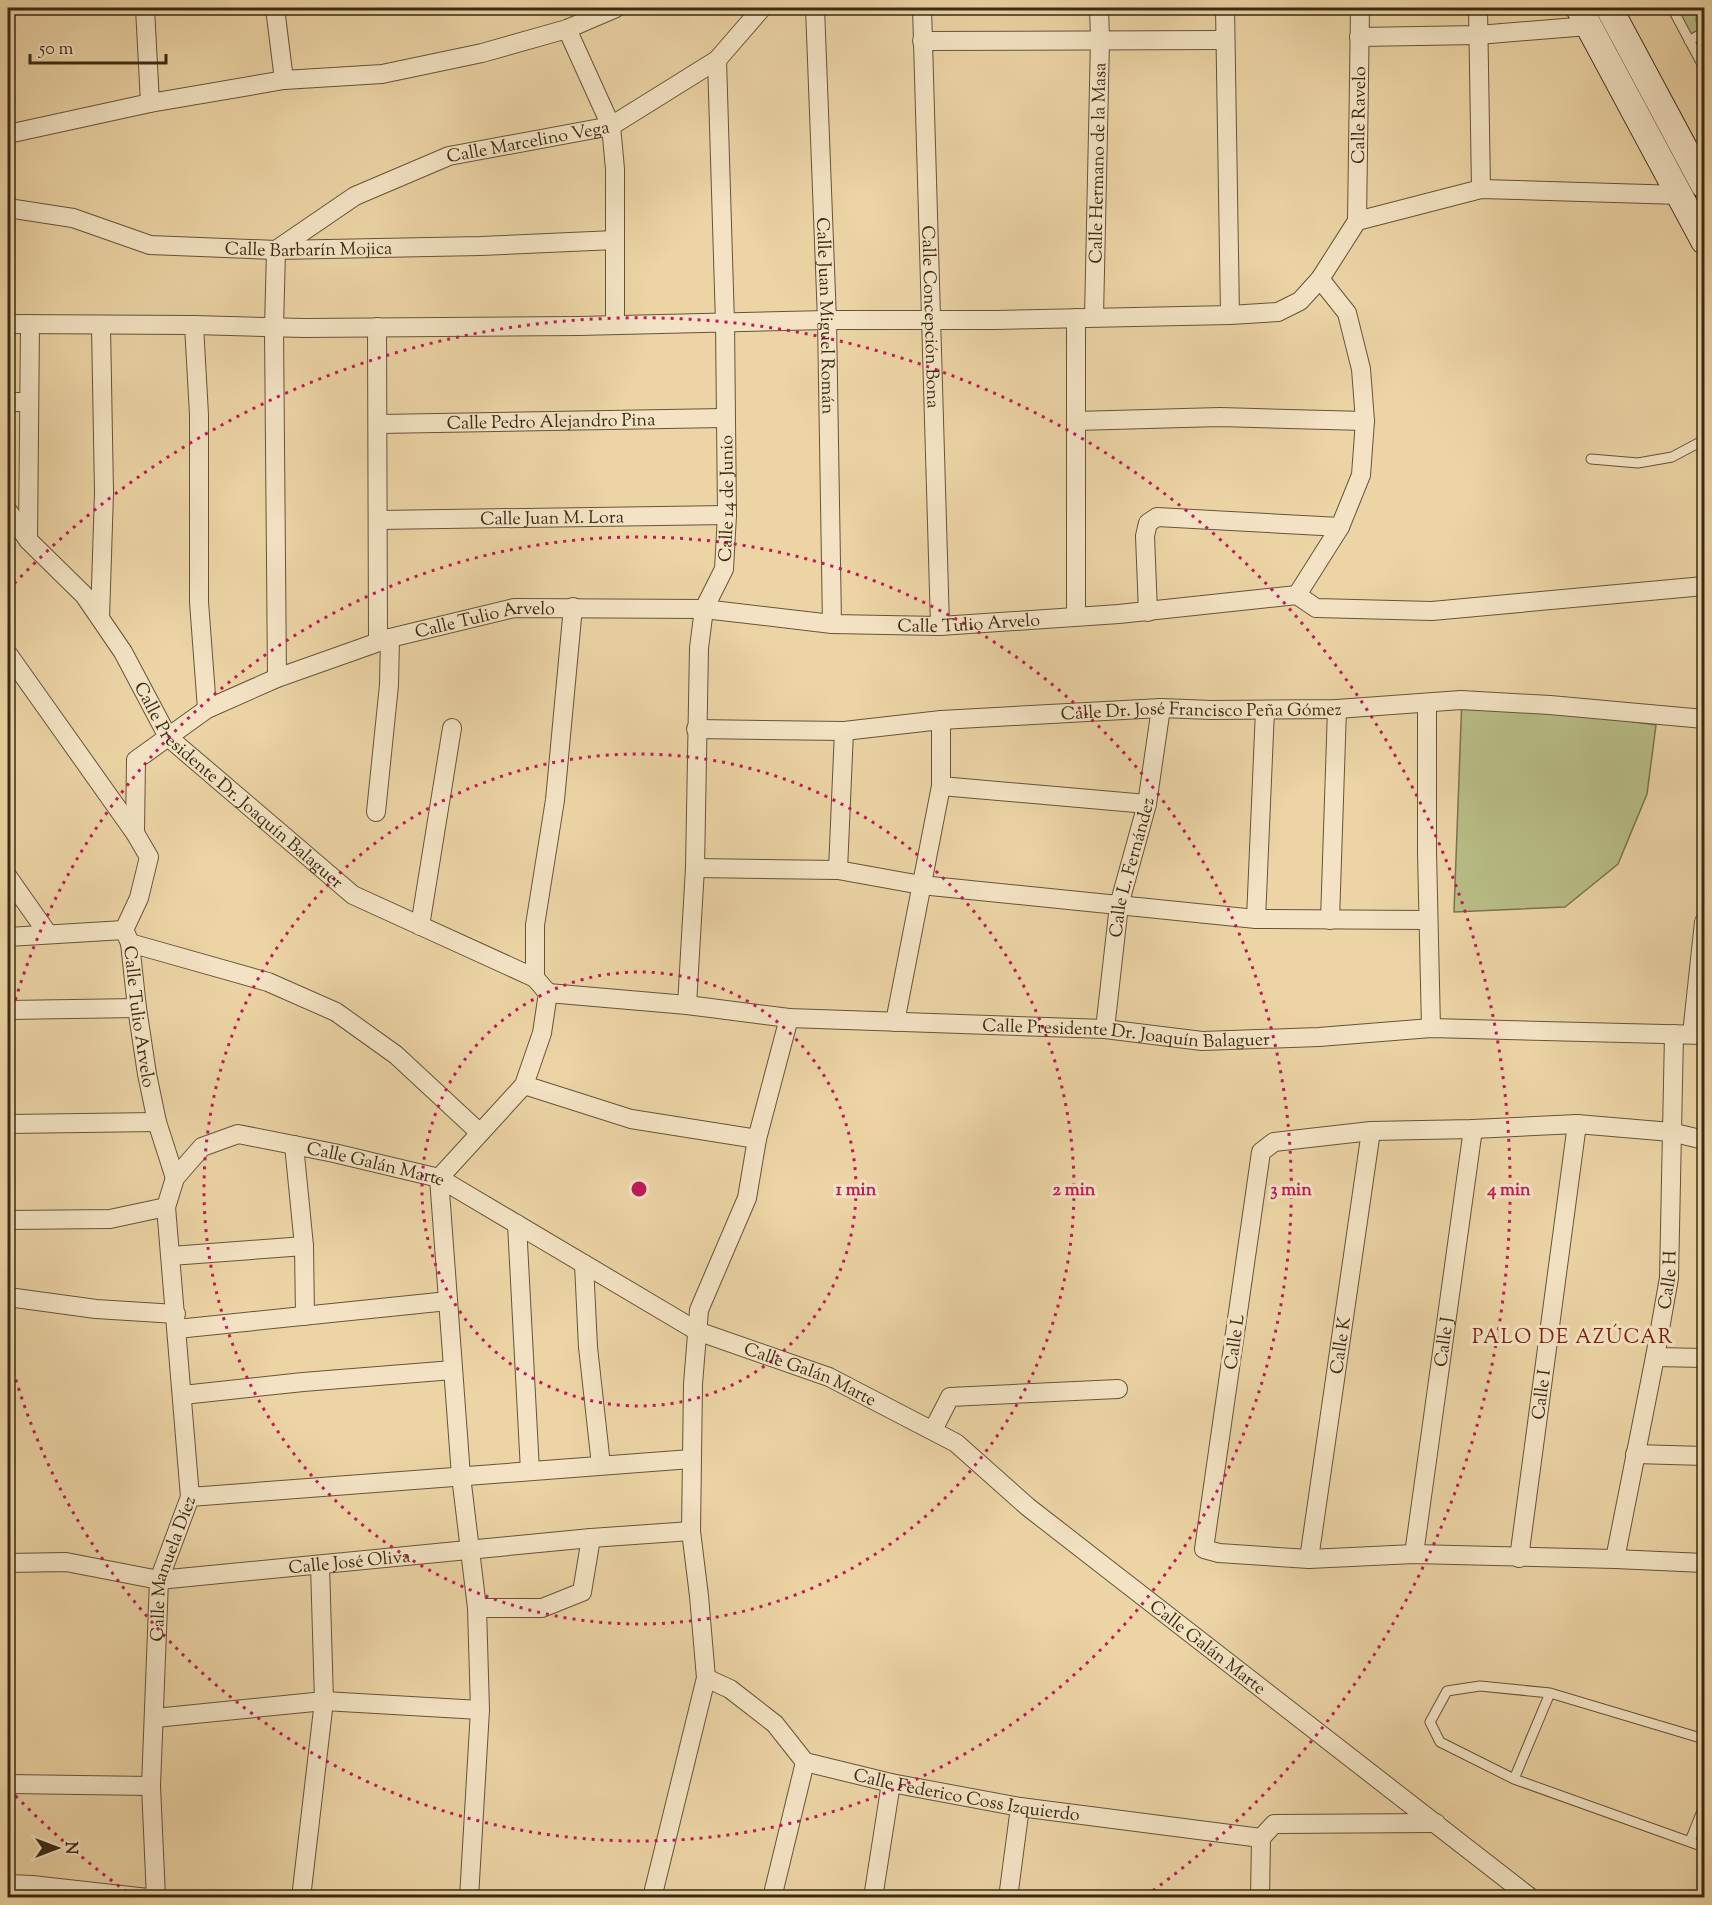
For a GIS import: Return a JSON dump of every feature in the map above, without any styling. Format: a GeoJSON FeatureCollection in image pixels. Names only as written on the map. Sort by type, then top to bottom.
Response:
{"type":"FeatureCollection","features":[{"type":"Feature","properties":{"kind":"main road"},"geometry":{"type":"LineString","coordinates":[[1609,8],[1704,185]]}},
{"type":"Feature","properties":{"kind":"main road"},"geometry":{"type":"LineString","coordinates":[[1583,17],[1704,241]]}},
{"type":"Feature","properties":{"kind":"street"},"geometry":{"type":"LineString","coordinates":[[145,8],[150,103]]}},
{"type":"Feature","properties":{"kind":"street"},"geometry":{"type":"LineString","coordinates":[[275,8],[284,81]]}},
{"type":"Feature","properties":{"kind":"street"},"geometry":{"type":"LineString","coordinates":[[8,134],[150,103],[284,81],[382,74],[482,53],[567,29],[616,8]]}},
{"type":"Feature","properties":{"kind":"street","name":"Calle Marcelino Vega"},"geometry":{"type":"LineString","coordinates":[[276,250],[355,196],[449,156],[611,126],[717,60],[762,8]]}},
{"type":"Feature","properties":{"kind":"street","name":"Calle Juan Miguel Román"},"geometry":{"type":"LineString","coordinates":[[815,8],[827,320],[832,624]]}},
{"type":"Feature","properties":{"kind":"street","name":"Calle Concepción Bona"},"geometry":{"type":"LineString","coordinates":[[922,8],[940,626]]}},
{"type":"Feature","properties":{"kind":"street","name":"Calle Hermano de la Masa"},"geometry":{"type":"LineString","coordinates":[[1094,317],[1099,8]]}},
{"type":"Feature","properties":{"kind":"street"},"geometry":{"type":"LineString","coordinates":[[1225,8],[1230,315]]}},
{"type":"Feature","properties":{"kind":"street","name":"Calle Ravelo"},"geometry":{"type":"LineString","coordinates":[[1357,220],[1360,8]]}},
{"type":"Feature","properties":{"kind":"street"},"geometry":{"type":"LineString","coordinates":[[1478,8],[1481,189]]}},
{"type":"Feature","properties":{"kind":"street"},"geometry":{"type":"LineString","coordinates":[[1359,37],[1478,35],[1583,17]]}},
{"type":"Feature","properties":{"kind":"street"},"geometry":{"type":"LineString","coordinates":[[567,29],[611,126],[615,169],[615,325]]}},
{"type":"Feature","properties":{"kind":"street"},"geometry":{"type":"LineString","coordinates":[[922,41],[1225,40]]}},
{"type":"Feature","properties":{"kind":"street","name":"Calle 14 de Junio"},"geometry":{"type":"LineString","coordinates":[[687,1005],[695,868],[699,648],[704,609],[724,569],[727,515],[724,418],[725,323],[717,60]]}},
{"type":"Feature","properties":{"kind":"street"},"geometry":{"type":"LineString","coordinates":[[8,324],[274,328],[615,325],[1230,315],[1278,312],[1300,301],[1320,279],[1357,220],[1481,189],[1680,195]]}},
{"type":"Feature","properties":{"kind":"street","name":"Calle Barbarín Mojica"},"geometry":{"type":"LineString","coordinates":[[8,208],[74,218],[150,245],[276,250],[481,246],[615,240]]}},
{"type":"Feature","properties":{"kind":"street"},"geometry":{"type":"LineString","coordinates":[[276,250],[274,328],[277,678]]}},
{"type":"Feature","properties":{"kind":"street"},"geometry":{"type":"LineString","coordinates":[[1320,279],[1347,313],[1361,369],[1365,421],[1361,475],[1340,527],[1297,595],[1316,608],[1432,611],[1704,585]]}},
{"type":"Feature","properties":{"kind":"street"},"geometry":{"type":"LineString","coordinates":[[1076,318],[1076,616]]}},
{"type":"Feature","properties":{"kind":"street"},"geometry":{"type":"LineString","coordinates":[[28,540],[30,324]]}},
{"type":"Feature","properties":{"kind":"street"},"geometry":{"type":"LineString","coordinates":[[194,325],[199,415],[199,602],[207,709]]}},
{"type":"Feature","properties":{"kind":"street"},"geometry":{"type":"LineString","coordinates":[[100,618],[105,493],[101,326]]}},
{"type":"Feature","properties":{"kind":"street"},"geometry":{"type":"LineString","coordinates":[[376,812],[389,685],[384,640],[378,520],[377,327]]}},
{"type":"Feature","properties":{"kind":"street"},"geometry":{"type":"LineString","coordinates":[[8,402],[29,402]]}},
{"type":"Feature","properties":{"kind":"street"},"geometry":{"type":"LineString","coordinates":[[1076,421],[1220,417],[1365,421]]}},
{"type":"Feature","properties":{"kind":"street","name":"Calle Pedro Alejandro Pina"},"geometry":{"type":"LineString","coordinates":[[378,424],[724,418]]}},
{"type":"Feature","properties":{"kind":"street","name":"Calle Presidente Dr. Joaquín Balaguer"},"geometry":{"type":"LineString","coordinates":[[8,512],[28,540],[84,595],[123,652],[168,737],[353,895],[535,978]]}},
{"type":"Feature","properties":{"kind":"street","name":"Calle Juan M. Lora"},"geometry":{"type":"LineString","coordinates":[[378,520],[727,515]]}},
{"type":"Feature","properties":{"kind":"street"},"geometry":{"type":"LineString","coordinates":[[1148,612],[1145,536],[1148,523],[1157,517],[1340,527]]}},
{"type":"Feature","properties":{"kind":"street","name":"Calle Tulio Arvelo"},"geometry":{"type":"LineString","coordinates":[[176,1178],[157,1122],[127,936],[149,857],[135,832],[136,760],[207,709],[277,678],[384,640],[514,608],[704,609],[832,624],[940,626],[1148,612],[1297,595]]}},
{"type":"Feature","properties":{"kind":"street"},"geometry":{"type":"LineString","coordinates":[[469,1898],[480,1710],[477,1608],[461,1476],[439,1178],[524,1084],[542,1034],[549,993],[535,978],[535,925],[555,800],[573,607]]}},
{"type":"Feature","properties":{"kind":"street"},"geometry":{"type":"LineString","coordinates":[[8,654],[135,832]]}},
{"type":"Feature","properties":{"kind":"street","name":"Calle Dr. José Francisco Peña Gómez"},"geometry":{"type":"LineString","coordinates":[[696,729],[844,731],[941,720],[1161,708],[1337,709],[1461,700],[1704,719]]}},
{"type":"Feature","properties":{"kind":"street"},"geometry":{"type":"LineString","coordinates":[[1426,704],[1427,920],[1431,1028]]}},
{"type":"Feature","properties":{"kind":"street","name":"Calle L. Fernández"},"geometry":{"type":"LineString","coordinates":[[1105,1029],[1119,905],[1147,804],[1161,708]]}},
{"type":"Feature","properties":{"kind":"street"},"geometry":{"type":"LineString","coordinates":[[1330,920],[1337,709]]}},
{"type":"Feature","properties":{"kind":"street"},"geometry":{"type":"LineString","coordinates":[[1256,919],[1265,710]]}},
{"type":"Feature","properties":{"kind":"street"},"geometry":{"type":"LineString","coordinates":[[895,1022],[941,786],[941,720]]}},
{"type":"Feature","properties":{"kind":"street"},"geometry":{"type":"LineString","coordinates":[[420,926],[452,728]]}},
{"type":"Feature","properties":{"kind":"street"},"geometry":{"type":"LineString","coordinates":[[838,870],[844,731]]}},
{"type":"Feature","properties":{"kind":"street"},"geometry":{"type":"LineString","coordinates":[[941,786],[1147,804]]}},
{"type":"Feature","properties":{"kind":"street"},"geometry":{"type":"LineString","coordinates":[[695,868],[838,870],[921,885],[1256,919],[1427,920]]}},
{"type":"Feature","properties":{"kind":"street"},"geometry":{"type":"LineString","coordinates":[[8,877],[48,934]]}},
{"type":"Feature","properties":{"kind":"street","name":"Calle H"},"geometry":{"type":"LineString","coordinates":[[1616,1559],[1656,1357],[1669,1278],[1671,1132],[1690,1034],[1704,922]]}},
{"type":"Feature","properties":{"kind":"street"},"geometry":{"type":"LineString","coordinates":[[8,937],[48,934],[127,936],[268,982],[336,1012],[396,1055],[480,1133]]}},
{"type":"Feature","properties":{"kind":"street","name":"Calle Presidente Dr. Joaquín Balaguer"},"geometry":{"type":"LineString","coordinates":[[549,993],[687,1005],[789,1018],[1105,1029],[1202,1041],[1319,1037],[1431,1028],[1690,1034]]}},
{"type":"Feature","properties":{"kind":"street"},"geometry":{"type":"LineString","coordinates":[[8,1011],[137,1008]]}},
{"type":"Feature","properties":{"kind":"street"},"geometry":{"type":"LineString","coordinates":[[652,1898],[706,1678],[691,1531],[693,1384],[699,1310],[747,1198],[757,1139],[789,1018]]}},
{"type":"Feature","properties":{"kind":"street"},"geometry":{"type":"LineString","coordinates":[[524,1084],[631,1119],[757,1139]]}},
{"type":"Feature","properties":{"kind":"street"},"geometry":{"type":"LineString","coordinates":[[8,1124],[157,1122]]}},
{"type":"Feature","properties":{"kind":"street"},"geometry":{"type":"LineString","coordinates":[[1371,1131],[1577,1124],[1671,1132],[1704,1140]]}},
{"type":"Feature","properties":{"kind":"street","name":"Calle I"},"geometry":{"type":"LineString","coordinates":[[1519,1558],[1577,1124]]}},
{"type":"Feature","properties":{"kind":"street","name":"Calle J"},"geometry":{"type":"LineString","coordinates":[[1414,1554],[1473,1129]]}},
{"type":"Feature","properties":{"kind":"street","name":"Calle L"},"geometry":{"type":"LineString","coordinates":[[1309,1559],[1219,1553],[1204,1549],[1261,1152],[1274,1142],[1371,1131]]}},
{"type":"Feature","properties":{"kind":"street","name":"Calle K"},"geometry":{"type":"LineString","coordinates":[[1309,1559],[1371,1131]]}},
{"type":"Feature","properties":{"kind":"street","name":"Calle Galán Marte"},"geometry":{"type":"LineString","coordinates":[[166,1207],[176,1178],[202,1147],[238,1134],[334,1153],[439,1178],[697,1331],[829,1377],[956,1443],[1028,1507],[1532,1898]]}},
{"type":"Feature","properties":{"kind":"street"},"geometry":{"type":"LineString","coordinates":[[294,1145],[304,1246],[305,1316]]}},
{"type":"Feature","properties":{"kind":"street"},"geometry":{"type":"LineString","coordinates":[[8,1220],[111,1219],[166,1207]]}},
{"type":"Feature","properties":{"kind":"street","name":"Calle Manuela Díez"},"geometry":{"type":"LineString","coordinates":[[156,1898],[151,1786],[159,1580],[190,1497],[166,1207]]}},
{"type":"Feature","properties":{"kind":"street"},"geometry":{"type":"LineString","coordinates":[[517,1224],[530,1471]]}},
{"type":"Feature","properties":{"kind":"street"},"geometry":{"type":"LineString","coordinates":[[171,1256],[304,1246]]}},
{"type":"Feature","properties":{"kind":"street"},"geometry":{"type":"LineString","coordinates":[[584,1264],[588,1347],[602,1466]]}},
{"type":"Feature","properties":{"kind":"street"},"geometry":{"type":"LineString","coordinates":[[8,1297],[177,1321],[305,1316],[448,1301]]}},
{"type":"Feature","properties":{"kind":"street"},"geometry":{"type":"LineString","coordinates":[[1656,1357],[1704,1358]]}},
{"type":"Feature","properties":{"kind":"street"},"geometry":{"type":"LineString","coordinates":[[183,1395],[303,1382],[453,1370]]}},
{"type":"Feature","properties":{"kind":"street"},"geometry":{"type":"LineString","coordinates":[[933,1430],[950,1397],[1118,1389]]}},
{"type":"Feature","properties":{"kind":"street"},"geometry":{"type":"LineString","coordinates":[[1635,1454],[1704,1456]]}},
{"type":"Feature","properties":{"kind":"street"},"geometry":{"type":"LineString","coordinates":[[190,1497],[691,1459]]}},
{"type":"Feature","properties":{"kind":"street","name":"Calle José Oliva"},"geometry":{"type":"LineString","coordinates":[[8,1563],[66,1562],[159,1580],[591,1538],[691,1531]]}},
{"type":"Feature","properties":{"kind":"street"},"geometry":{"type":"LineString","coordinates":[[477,1608],[542,1608],[582,1592],[591,1538]]}},
{"type":"Feature","properties":{"kind":"street"},"geometry":{"type":"LineString","coordinates":[[1309,1559],[1414,1554],[1704,1563]]}},
{"type":"Feature","properties":{"kind":"street"},"geometry":{"type":"LineString","coordinates":[[301,1898],[324,1701],[320,1564]]}},
{"type":"Feature","properties":{"kind":"street"},"geometry":{"type":"LineString","coordinates":[[706,1678],[730,1689],[775,1724],[805,1762],[772,1898]]}},
{"type":"Feature","properties":{"kind":"street"},"geometry":{"type":"LineString","coordinates":[[155,1718],[324,1701],[480,1710]]}},
{"type":"Feature","properties":{"kind":"street","name":"Calle Federico Coss Izquierdo"},"geometry":{"type":"LineString","coordinates":[[805,1762],[891,1783],[1020,1807],[1261,1838]]}},
{"type":"Feature","properties":{"kind":"street"},"geometry":{"type":"LineString","coordinates":[[873,1898],[891,1783]]}},
{"type":"Feature","properties":{"kind":"street"},"geometry":{"type":"LineString","coordinates":[[8,1784],[151,1786]]}},
{"type":"Feature","properties":{"kind":"street"},"geometry":{"type":"LineString","coordinates":[[1008,1898],[1020,1807]]}},
{"type":"Feature","properties":{"kind":"street"},"geometry":{"type":"LineString","coordinates":[[1260,1898],[1261,1838],[1274,1824],[1436,1822]]}},
{"type":"Feature","properties":{"kind":"street"},"geometry":{"type":"LineString","coordinates":[[8,1884],[148,1898]]}},
{"type":"Feature","properties":{"kind":"lane"},"geometry":{"type":"LineString","coordinates":[[1672,8],[1704,68]]}},
{"type":"Feature","properties":{"kind":"lane"},"geometry":{"type":"LineString","coordinates":[[1689,41],[1704,32]]}},
{"type":"Feature","properties":{"kind":"lane"},"geometry":{"type":"LineString","coordinates":[[1590,459],[1638,463],[1672,457],[1704,440]]}},
{"type":"Feature","properties":{"kind":"lane"},"geometry":{"type":"LineString","coordinates":[[1704,1738],[1550,1693],[1479,1686],[1447,1691],[1430,1722],[1440,1743],[1514,1779],[1704,1847]]}},
{"type":"Feature","properties":{"kind":"lane"},"geometry":{"type":"LineString","coordinates":[[1514,1779],[1550,1693]]}},
{"type":"Feature","properties":{"kind":"lane"},"geometry":{"type":"LineString","coordinates":[[1690,1841],[1704,1806]]}},
{"type":"Feature","properties":{"kind":"green space"},"geometry":{"type":"Polygon","coordinates":[[[1669,8],[1704,8],[1704,70],[1669,8]]]}},
{"type":"Feature","properties":{"kind":"green space"},"geometry":{"type":"Polygon","coordinates":[[[1462,697],[1656,725],[1647,794],[1618,864],[1565,907],[1454,912],[1462,697]]]}},
{"type":"Feature","properties":{"kind":"district","name":"PALO DE AZÚCAR"},"geometry":{"type":"Point","coordinates":[1573,1336]}}]}
